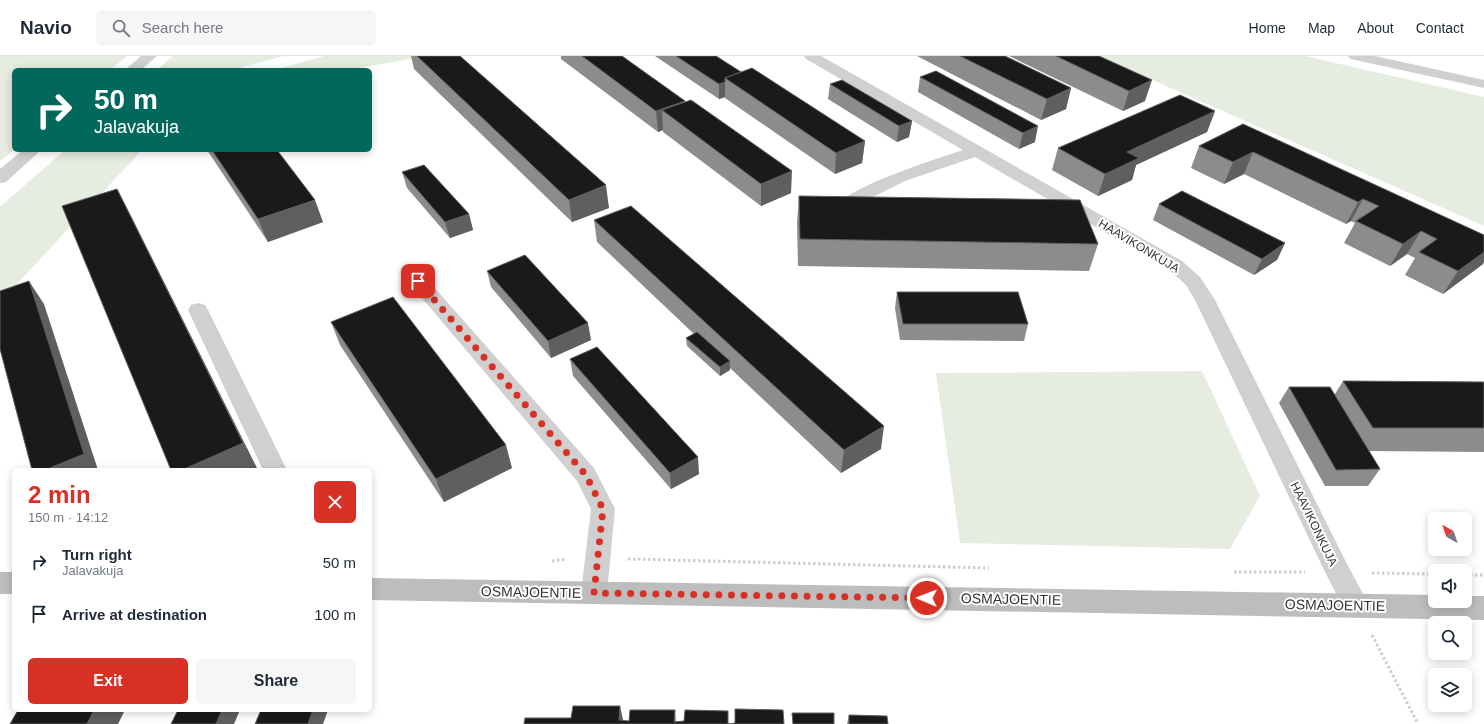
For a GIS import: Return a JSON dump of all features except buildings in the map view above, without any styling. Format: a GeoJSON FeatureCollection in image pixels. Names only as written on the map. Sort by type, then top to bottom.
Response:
{"type":"FeatureCollection","features":[{"type":"Feature","properties":{"kind":"street"},"geometry":{"type":"LineString","coordinates":[[135,68],[150,56]]}},
{"type":"Feature","properties":{"kind":"street","name":"HAAVIKONKUJA"},"geometry":{"type":"LineString","coordinates":[[811,56],[1175,265],[1193,281],[1205,300],[1338,572],[1356,605]]}},
{"type":"Feature","properties":{"kind":"street"},"geometry":{"type":"LineString","coordinates":[[1355,56],[1484,84]]}},
{"type":"Feature","properties":{"kind":"street"},"geometry":{"type":"LineString","coordinates":[[0,178],[31,152]]}},
{"type":"Feature","properties":{"kind":"street"},"geometry":{"type":"LineString","coordinates":[[855,199],[870,190],[908,174],[978,152]]}},
{"type":"Feature","properties":{"kind":"street"},"geometry":{"type":"LineString","coordinates":[[418,281],[586,475],[603,509],[594,593]]}},
{"type":"Feature","properties":{"kind":"street"},"geometry":{"type":"LineString","coordinates":[[198,310],[274,468]]}},
{"type":"Feature","properties":{"kind":"street"},"geometry":{"type":"LineString","coordinates":[[0,583],[12,584]]}},
{"type":"Feature","properties":{"kind":"street","name":"OSMAJOENTIE"},"geometry":{"type":"LineString","coordinates":[[372,589],[1484,608]]}},
{"type":"Feature","properties":{"kind":"path"},"geometry":{"type":"LineString","coordinates":[[622,559],[994,568]]}},
{"type":"Feature","properties":{"kind":"path"},"geometry":{"type":"LineString","coordinates":[[1229,572],[1298,572]]}},
{"type":"Feature","properties":{"kind":"path"},"geometry":{"type":"LineString","coordinates":[[1374,573],[1428,574]]}},
{"type":"Feature","properties":{"kind":"path"},"geometry":{"type":"LineString","coordinates":[[1472,575],[1484,576]]}},
{"type":"Feature","properties":{"kind":"path"},"geometry":{"type":"LineString","coordinates":[[1356,605],[1418,724]]}},
{"type":"Feature","properties":{"kind":"shaded area"},"geometry":{"type":"Polygon","coordinates":[[[0,56],[127,56],[112,68],[12,68],[12,152],[0,161],[0,56]]]}},
{"type":"Feature","properties":{"kind":"shaded area"},"geometry":{"type":"Polygon","coordinates":[[[173,56],[283,56],[240,68],[159,68],[173,56]]]}},
{"type":"Feature","properties":{"kind":"shaded area"},"geometry":{"type":"Polygon","coordinates":[[[324,56],[429,56],[358,68],[282,68],[324,56]]]}},
{"type":"Feature","properties":{"kind":"shaded area"},"geometry":{"type":"Polygon","coordinates":[[[1098,56],[1305,56],[1484,97],[1484,226],[1098,56]]]}},
{"type":"Feature","properties":{"kind":"shaded area"},"geometry":{"type":"Polygon","coordinates":[[[63,152],[140,152],[0,302],[0,207],[63,152]]]}},
{"type":"Feature","properties":{"kind":"shaded area"},"geometry":{"type":"Polygon","coordinates":[[[1202,371],[1260,496],[1230,549],[960,543],[936,373],[1202,371]]]}},
{"type":"Feature","properties":{"kind":"route"},"geometry":{"type":"LineString","coordinates":[[418,281],[586,475],[603,509],[594,593],[927,598]]}}]}
